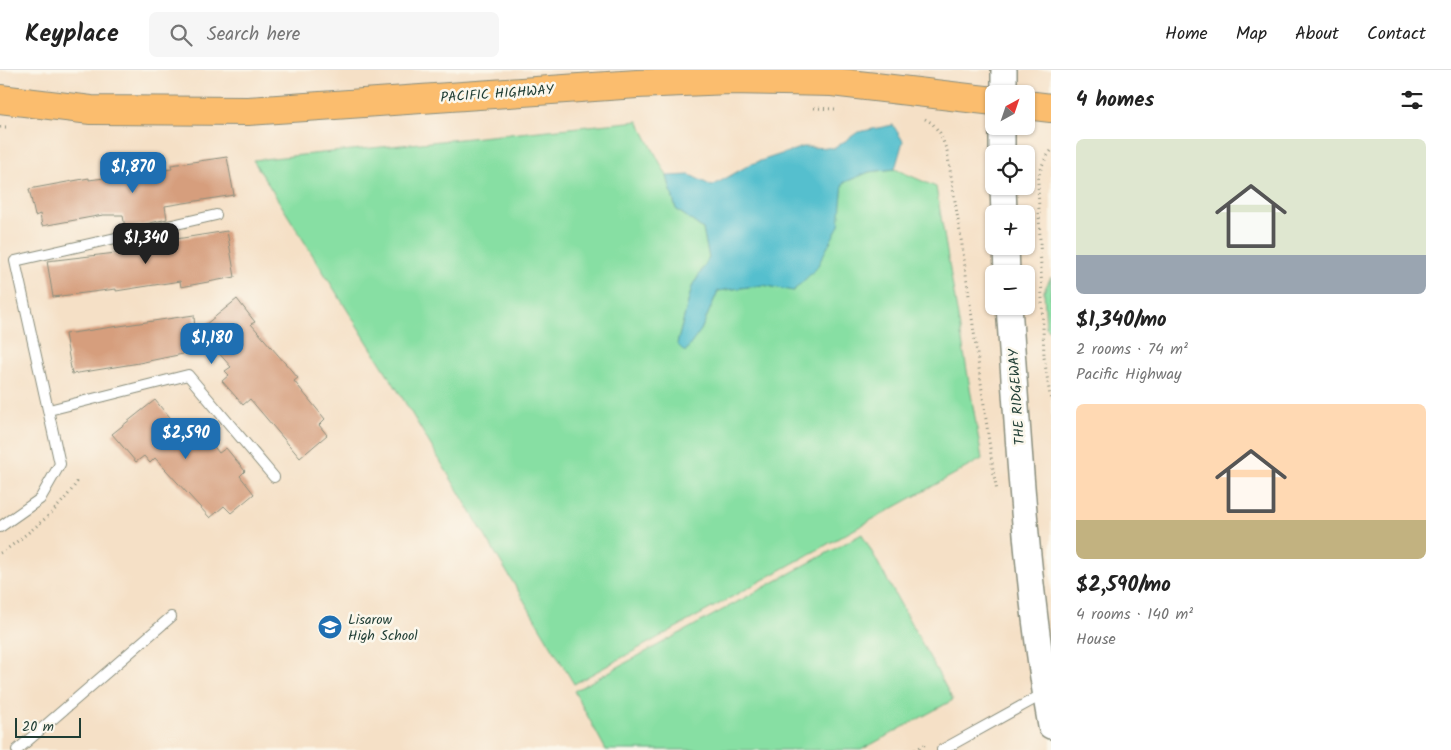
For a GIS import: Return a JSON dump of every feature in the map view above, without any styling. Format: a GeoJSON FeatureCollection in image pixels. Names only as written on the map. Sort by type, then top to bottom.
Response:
{"type":"FeatureCollection","features":[{"type":"Feature","properties":{"kind":"main road","name":"PACIFIC HIGHWAY"},"geometry":{"type":"LineString","coordinates":[[0,99],[91,110],[248,111],[599,86],[729,80],[832,82],[985,100]]}},
{"type":"Feature","properties":{"kind":"main road"},"geometry":{"type":"LineString","coordinates":[[1035,106],[1051,108]]}},
{"type":"Feature","properties":{"kind":"street"},"geometry":{"type":"LineString","coordinates":[[1004,70],[1004,85]]}},
{"type":"Feature","properties":{"kind":"street","name":"THE RIDGEWAY"},"geometry":{"type":"LineString","coordinates":[[1010,315],[1036,623],[1049,700],[1051,726]]}},
{"type":"Feature","properties":{"kind":"street","name":"THE RIDGEWAY"},"geometry":{"type":"LineString","coordinates":[[1023,488],[1051,598]]}},
{"type":"Feature","properties":{"kind":"lane"},"geometry":{"type":"LineString","coordinates":[[0,527],[40,499],[60,464],[15,261],[216,215]]}},
{"type":"Feature","properties":{"kind":"lane"},"geometry":{"type":"LineString","coordinates":[[49,410],[188,375],[274,477]]}},
{"type":"Feature","properties":{"kind":"lane"},"geometry":{"type":"LineString","coordinates":[[17,750],[171,617]]}},
{"type":"Feature","properties":{"kind":"lane"},"geometry":{"type":"LineString","coordinates":[[942,750],[1036,698],[1049,700]]}},
{"type":"Feature","properties":{"kind":"path"},"geometry":{"type":"LineString","coordinates":[[947,151],[998,498]]}},
{"type":"Feature","properties":{"kind":"path"},"geometry":{"type":"LineString","coordinates":[[1051,151],[1044,159],[1038,181],[1044,357],[1051,402]]}},
{"type":"Feature","properties":{"kind":"path"},"geometry":{"type":"LineString","coordinates":[[915,750],[932,741]]}},
{"type":"Feature","properties":{"kind":"green space"},"geometry":{"type":"Polygon","coordinates":[[[638,121],[667,176],[676,209],[703,229],[709,258],[692,287],[677,344],[701,330],[718,291],[763,285],[794,291],[838,225],[843,183],[869,172],[895,169],[936,187],[982,459],[574,684],[400,394],[253,160],[638,121]]]}},
{"type":"Feature","properties":{"kind":"green space"},"geometry":{"type":"Polygon","coordinates":[[[1051,277],[1051,332],[1046,327],[1044,291],[1051,277]]]}},
{"type":"Feature","properties":{"kind":"green space"},"geometry":{"type":"Polygon","coordinates":[[[862,534],[953,700],[861,750],[606,750],[574,691],[862,534]]]}},
{"type":"Feature","properties":{"kind":"water"},"geometry":{"type":"Polygon","coordinates":[[[893,125],[903,141],[895,169],[869,172],[843,183],[839,225],[816,269],[793,291],[763,285],[718,291],[701,330],[685,352],[677,344],[692,287],[709,258],[703,229],[676,209],[667,176],[690,175],[712,186],[751,164],[803,147],[835,148],[858,132],[893,125]]]}},
{"type":"Feature","properties":{"kind":"building"},"geometry":{"type":"Polygon","coordinates":[[[227,157],[234,195],[165,206],[167,219],[125,229],[123,215],[103,215],[42,226],[40,214],[35,216],[29,189],[89,178],[89,180],[172,169],[171,165],[227,157]]]}},
{"type":"Feature","properties":{"kind":"building"},"geometry":{"type":"Polygon","coordinates":[[[227,231],[235,277],[181,287],[180,281],[116,291],[116,289],[53,297],[47,261],[116,253],[115,251],[128,249],[127,242],[169,233],[170,240],[227,231]]]}},
{"type":"Feature","properties":{"kind":"building"},"geometry":{"type":"Polygon","coordinates":[[[237,299],[255,322],[251,324],[298,378],[294,381],[325,419],[319,425],[327,435],[300,458],[250,399],[243,405],[222,381],[229,375],[225,371],[231,367],[210,343],[182,348],[183,354],[72,374],[65,334],[194,315],[195,333],[237,299]]]}},
{"type":"Feature","properties":{"kind":"building"},"geometry":{"type":"Polygon","coordinates":[[[155,400],[191,444],[204,434],[219,453],[226,448],[245,471],[240,476],[254,494],[231,513],[224,506],[210,518],[155,458],[150,463],[144,456],[136,462],[112,434],[155,400]]]}},
{"type":"Feature","properties":{"kind":"place","name":"Lisarow High School"},"geometry":{"type":"Point","coordinates":[330,627]}}]}
